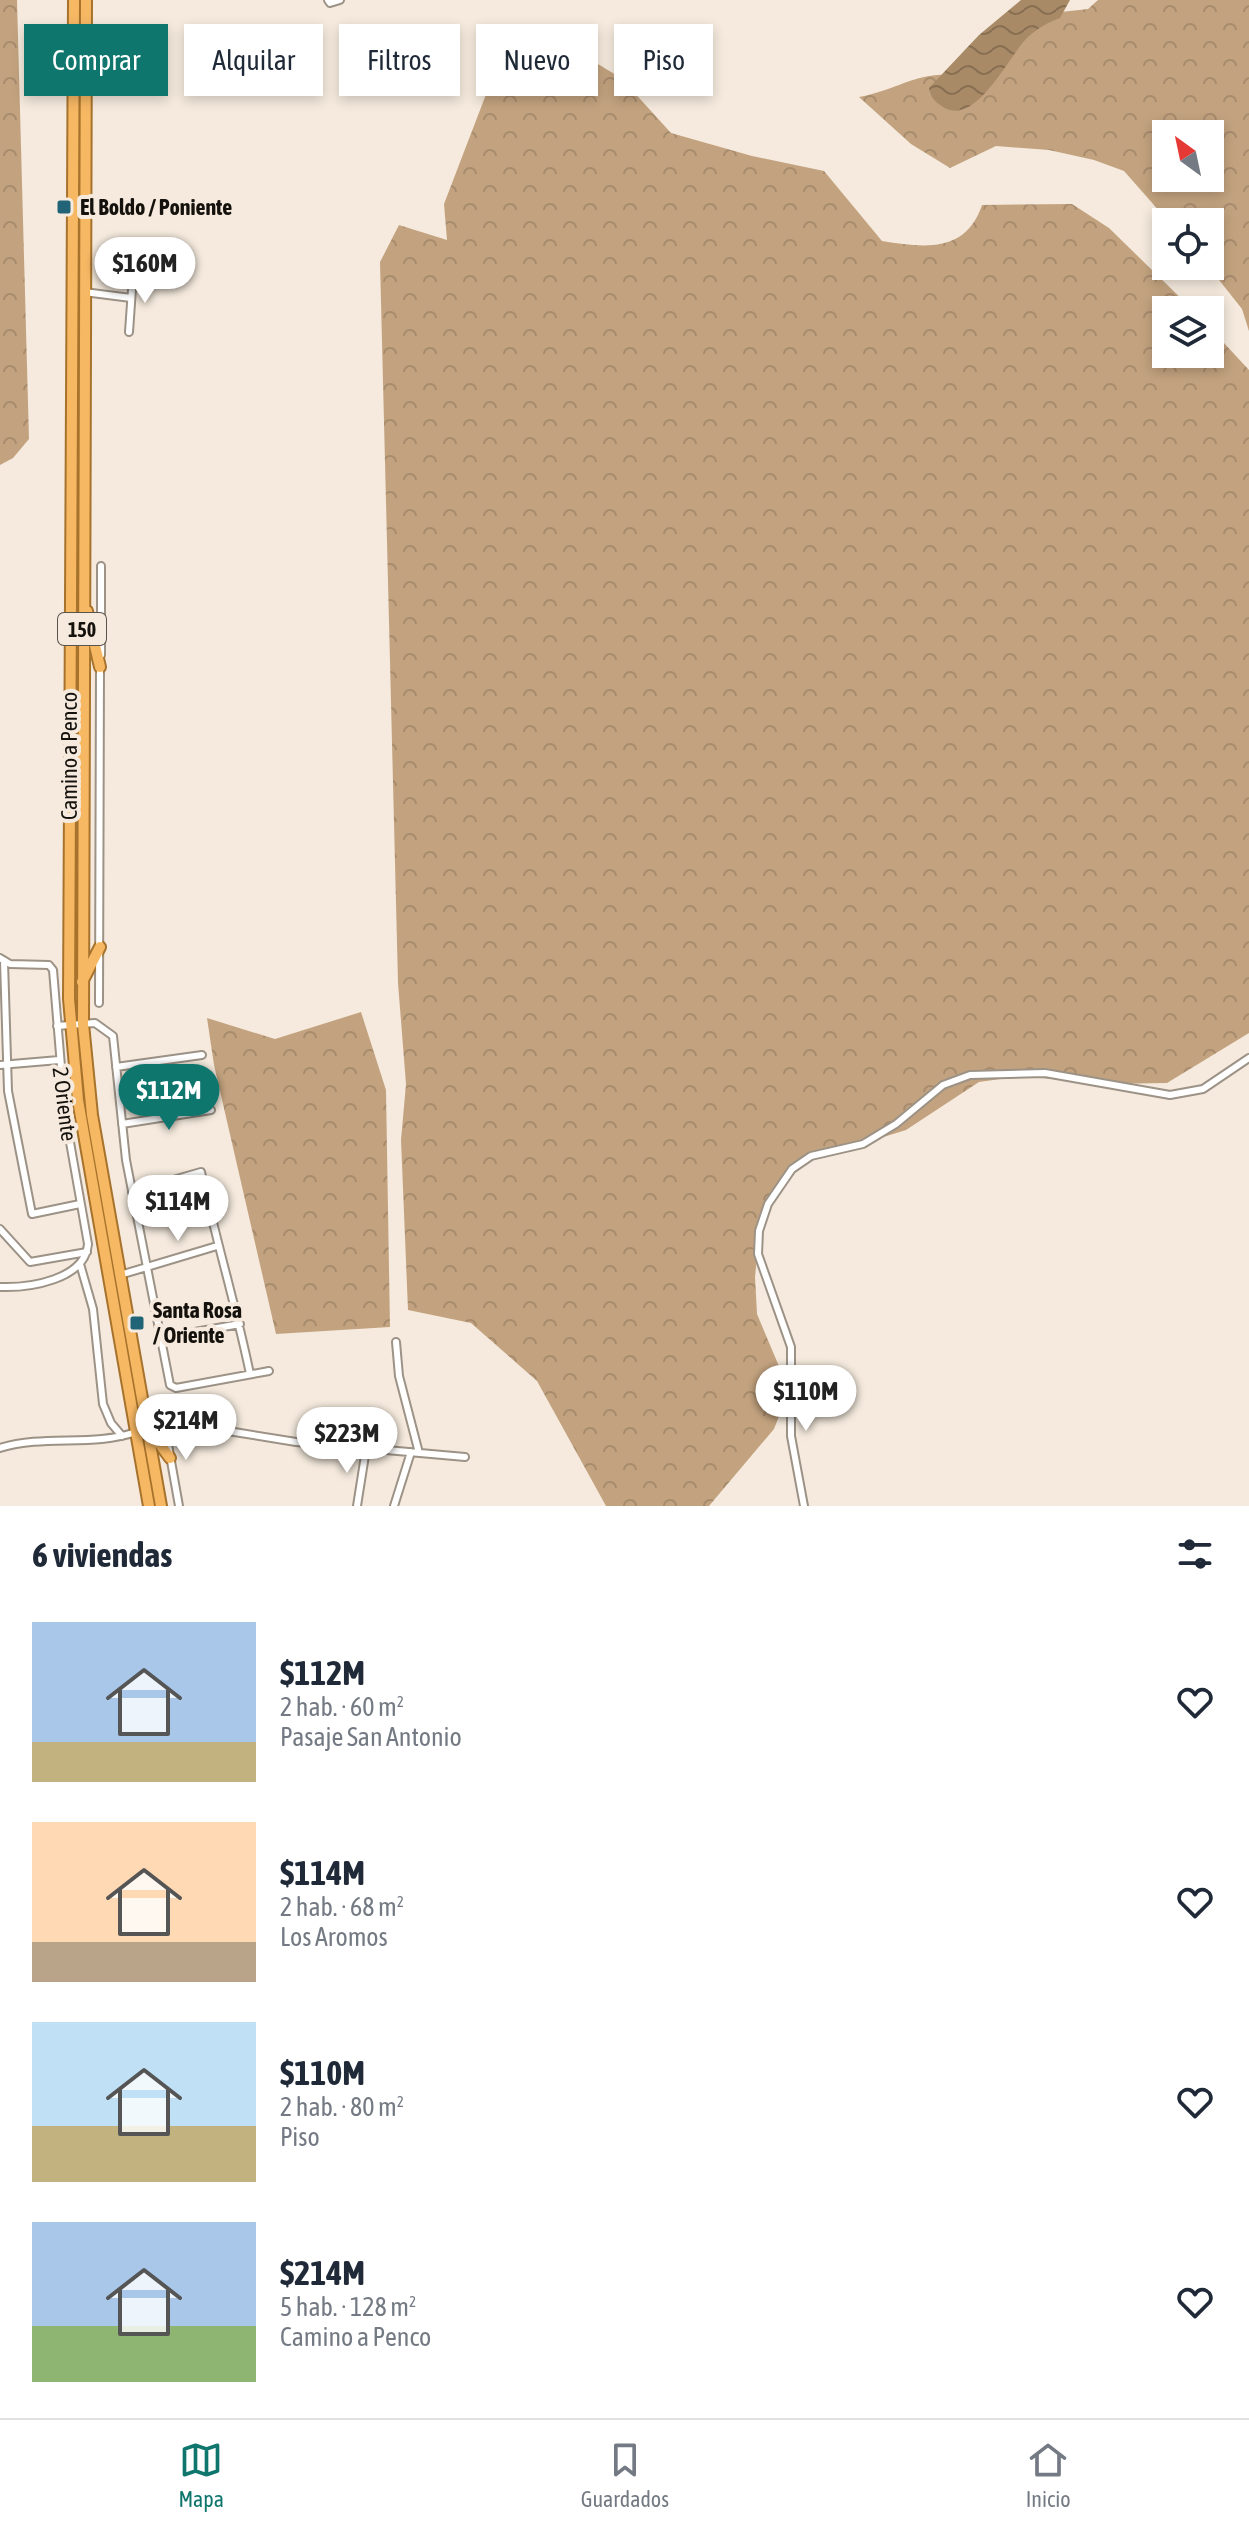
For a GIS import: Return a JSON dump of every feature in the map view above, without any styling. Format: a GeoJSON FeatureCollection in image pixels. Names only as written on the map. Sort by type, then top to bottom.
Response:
{"type":"FeatureCollection","features":[{"type":"Feature","properties":{"kind":"highway","name":"Camino a Penco"},"geometry":{"type":"LineString","coordinates":[[74,0],[70,1025],[78,1100],[149,1506]]}},
{"type":"Feature","properties":{"kind":"highway","name":"Camino a Penco"},"geometry":{"type":"LineString","coordinates":[[86,0],[81,984],[92,1115],[161,1506]]}},
{"type":"Feature","properties":{"kind":"highway"},"geometry":{"type":"LineString","coordinates":[[82,592],[100,667]]}},
{"type":"Feature","properties":{"kind":"highway"},"geometry":{"type":"LineString","coordinates":[[81,984],[100,947]]}},
{"type":"Feature","properties":{"kind":"highway"},"geometry":{"type":"LineString","coordinates":[[148,1428],[170,1458]]}},
{"type":"Feature","properties":{"kind":"street"},"geometry":{"type":"LineString","coordinates":[[328,0],[330,3],[340,0]]}},
{"type":"Feature","properties":{"kind":"street"},"geometry":{"type":"LineString","coordinates":[[129,332],[133,275]]}},
{"type":"Feature","properties":{"kind":"street"},"geometry":{"type":"LineString","coordinates":[[84,292],[131,298]]}},
{"type":"Feature","properties":{"kind":"street"},"geometry":{"type":"LineString","coordinates":[[99,1003],[101,566]]}},
{"type":"Feature","properties":{"kind":"street"},"geometry":{"type":"LineString","coordinates":[[2,959],[4,1065],[32,1214],[80,1204]]}},
{"type":"Feature","properties":{"kind":"street","name":"2 Oriente"},"geometry":{"type":"LineString","coordinates":[[2,959],[52,967],[59,1060],[87,1252]]}},
{"type":"Feature","properties":{"kind":"street"},"geometry":{"type":"LineString","coordinates":[[57,1026],[98,1024],[113,1036],[132,1192],[172,1387],[269,1371]]}},
{"type":"Feature","properties":{"kind":"street"},"geometry":{"type":"LineString","coordinates":[[116,1067],[202,1055]]}},
{"type":"Feature","properties":{"kind":"street"},"geometry":{"type":"LineString","coordinates":[[804,1506],[791,1436],[789,1338],[762,1273],[758,1254],[759,1231],[768,1204],[792,1169],[811,1156],[863,1144],[896,1124],[943,1085],[970,1075],[1045,1073],[1170,1095],[1210,1086],[1249,1058]]}},
{"type":"Feature","properties":{"kind":"street"},"geometry":{"type":"LineString","coordinates":[[4,1065],[59,1060]]}},
{"type":"Feature","properties":{"kind":"street"},"geometry":{"type":"LineString","coordinates":[[122,1124],[211,1110]]}},
{"type":"Feature","properties":{"kind":"street"},"geometry":{"type":"LineString","coordinates":[[132,1192],[201,1172],[250,1374]]}},
{"type":"Feature","properties":{"kind":"street"},"geometry":{"type":"LineString","coordinates":[[0,1229],[33,1263],[87,1252]]}},
{"type":"Feature","properties":{"kind":"street"},"geometry":{"type":"LineString","coordinates":[[108,1276],[148,1269],[217,1246]]}},
{"type":"Feature","properties":{"kind":"street"},"geometry":{"type":"LineString","coordinates":[[0,1287],[45,1282],[80,1264],[87,1252]]}},
{"type":"Feature","properties":{"kind":"street"},"geometry":{"type":"LineString","coordinates":[[80,1264],[93,1309],[103,1404],[111,1423],[122,1436]]}},
{"type":"Feature","properties":{"kind":"street"},"geometry":{"type":"LineString","coordinates":[[161,1338],[240,1324]]}},
{"type":"Feature","properties":{"kind":"street"},"geometry":{"type":"LineString","coordinates":[[394,1506],[415,1453],[399,1376],[396,1342]]}},
{"type":"Feature","properties":{"kind":"street"},"geometry":{"type":"LineString","coordinates":[[164,1422],[179,1506]]}},
{"type":"Feature","properties":{"kind":"street"},"geometry":{"type":"LineString","coordinates":[[168,1442],[228,1431],[366,1449],[465,1457]]}},
{"type":"Feature","properties":{"kind":"street"},"geometry":{"type":"LineString","coordinates":[[0,1448],[33,1440],[122,1436],[136,1432]]}},
{"type":"Feature","properties":{"kind":"street"},"geometry":{"type":"LineString","coordinates":[[357,1506],[366,1449]]}},
{"type":"Feature","properties":{"kind":"green space"},"geometry":{"type":"Polygon","coordinates":[[[0,0],[17,0],[29,439],[13,458],[0,465],[0,0]]]}},
{"type":"Feature","properties":{"kind":"green space"},"geometry":{"type":"Polygon","coordinates":[[[1098,0],[1249,0],[1249,331],[1242,309],[1219,280],[1224,280],[1224,208],[1157,208],[1124,171],[1094,160],[1049,150],[996,146],[950,168],[911,144],[859,97],[919,78],[959,75],[1024,16],[1088,9],[1098,0]]]}},
{"type":"Feature","properties":{"kind":"green space"},"geometry":{"type":"Polygon","coordinates":[[[598,64],[614,74],[614,96],[637,96],[671,133],[752,156],[824,171],[882,241],[942,244],[966,232],[982,205],[1072,204],[1109,228],[1152,270],[1152,280],[1162,280],[1179,296],[1152,296],[1152,368],[1224,368],[1224,343],[1249,370],[1249,1033],[1167,1083],[1103,1084],[1021,1076],[979,1082],[906,1130],[803,1162],[786,1175],[766,1211],[759,1238],[755,1277],[757,1314],[789,1390],[774,1429],[709,1506],[606,1506],[537,1381],[471,1323],[408,1310],[401,1140],[406,1084],[398,983],[380,262],[399,225],[447,240],[444,204],[485,96],[598,96],[598,64]]]}},
{"type":"Feature","properties":{"kind":"green space"},"geometry":{"type":"Polygon","coordinates":[[[361,1012],[386,1090],[390,1327],[276,1334],[214,1065],[207,1018],[275,1039],[361,1012]]]}},
{"type":"Feature","properties":{"kind":"water"},"geometry":{"type":"Polygon","coordinates":[[[1021,0],[1070,0],[1060,18],[1028,37],[979,99],[955,111],[937,103],[929,88],[979,35],[1021,0]]]}},
{"type":"Feature","properties":{"kind":"place","name":"El Boldo / Poniente"},"geometry":{"type":"Point","coordinates":[64,207]}},
{"type":"Feature","properties":{"kind":"place","name":"Santa Rosa / Oriente"},"geometry":{"type":"Point","coordinates":[137,1323]}}]}
